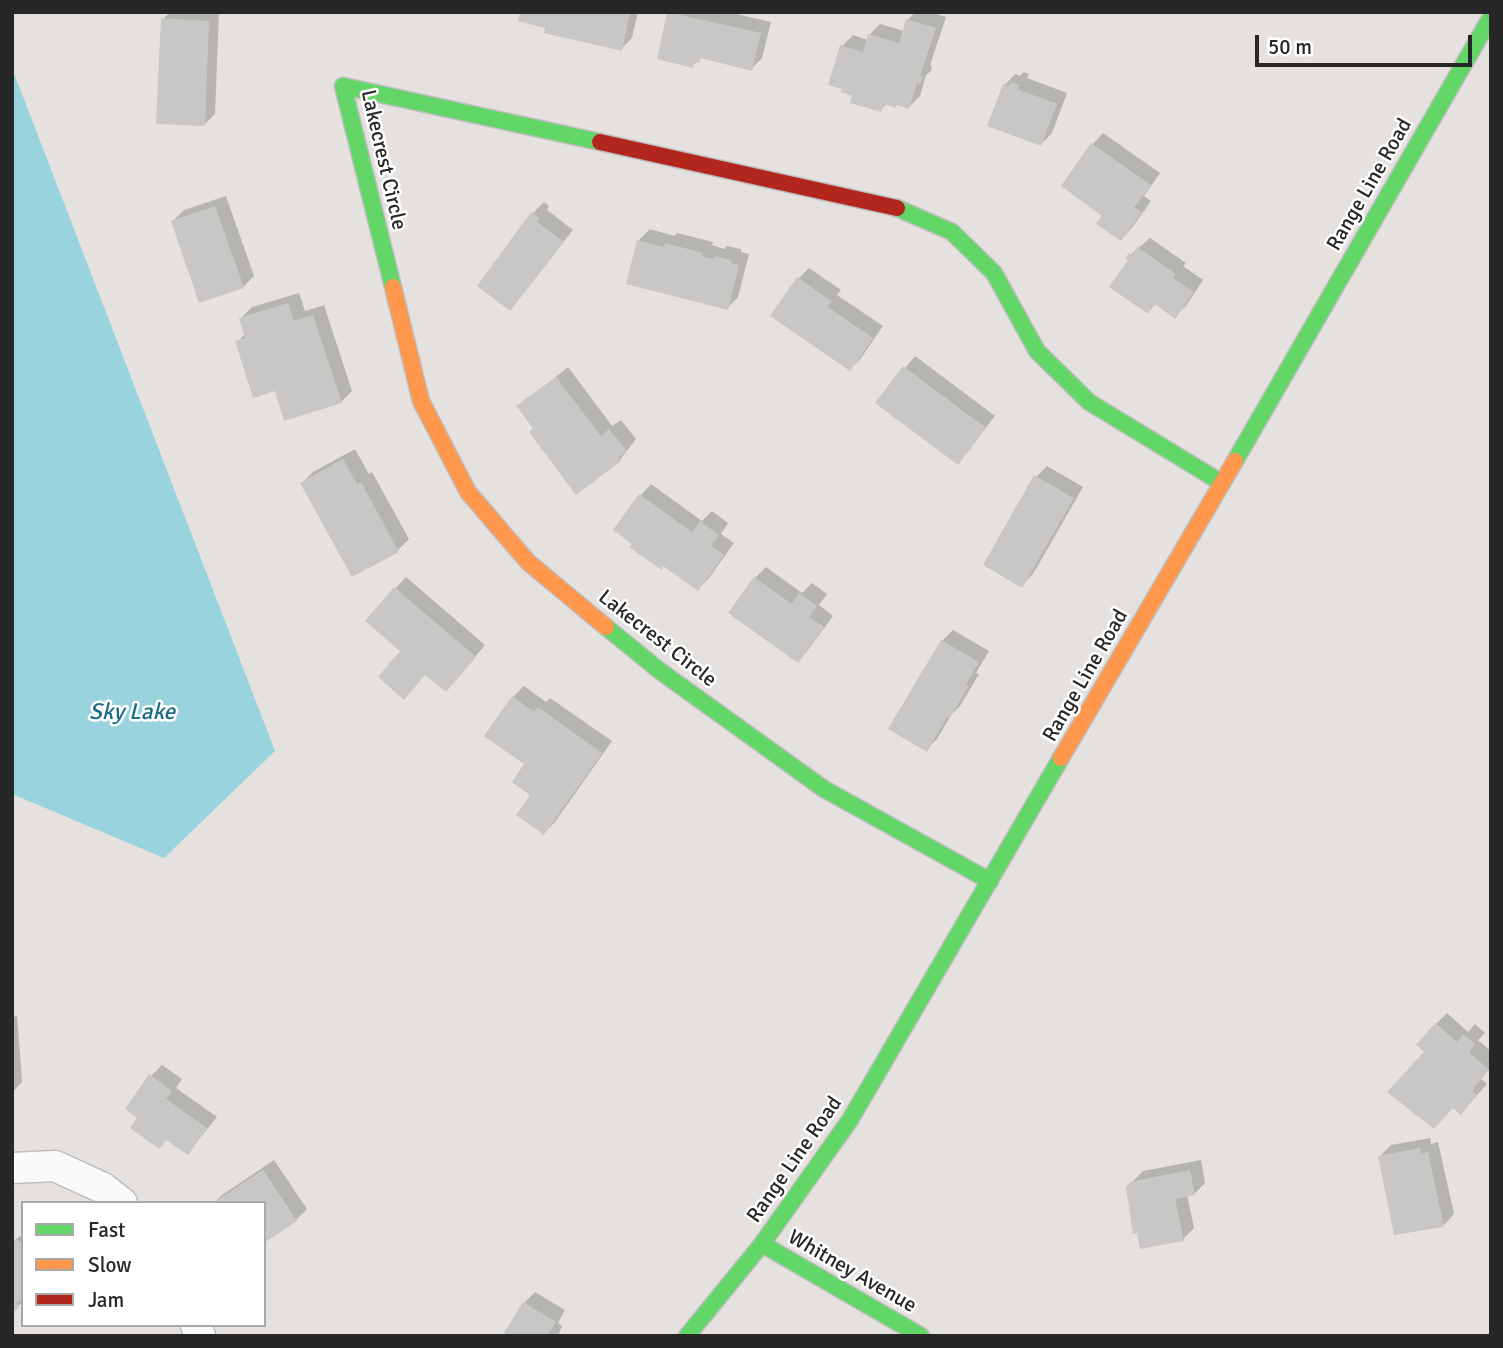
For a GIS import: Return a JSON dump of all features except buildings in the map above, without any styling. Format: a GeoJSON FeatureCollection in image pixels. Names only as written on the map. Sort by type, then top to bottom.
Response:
{"type":"FeatureCollection","features":[{"type":"Feature","properties":{"kind":"street","name":"Range Line Road"},"geometry":{"type":"LineString","coordinates":[[687,1336],[762,1244],[850,1120],[1491,17]]}},
{"type":"Feature","properties":{"kind":"street","name":"Lakecrest Circle"},"geometry":{"type":"LineString","coordinates":[[990,881],[824,789],[660,671],[528,562],[468,492],[421,401],[343,86],[903,209],[952,232],[994,273],[1037,351],[1089,402],[1222,483]]}},
{"type":"Feature","properties":{"kind":"street"},"geometry":{"type":"LineString","coordinates":[[12,1168],[55,1166],[103,1188],[119,1201]]}},
{"type":"Feature","properties":{"kind":"street","name":"Whitney Avenue"},"geometry":{"type":"LineString","coordinates":[[762,1244],[921,1336]]}},
{"type":"Feature","properties":{"kind":"water","name":"Sky Lake"},"geometry":{"type":"Polygon","coordinates":[[[12,68],[275,751],[164,858],[12,794],[12,68]]]}},
{"type":"Feature","properties":{"kind":"traffic: fast"},"geometry":{"type":"LineString","coordinates":[[1235,461],[1491,17]]}},
{"type":"Feature","properties":{"kind":"traffic: fast"},"geometry":{"type":"LineString","coordinates":[[393,287],[343,86],[600,142]]}},
{"type":"Feature","properties":{"kind":"traffic: fast"},"geometry":{"type":"LineString","coordinates":[[897,208],[952,232],[994,273],[1037,351],[1089,402],[1222,483]]}},
{"type":"Feature","properties":{"kind":"traffic: fast"},"geometry":{"type":"LineString","coordinates":[[606,627],[660,671],[824,789],[990,881]]}},
{"type":"Feature","properties":{"kind":"traffic: fast"},"geometry":{"type":"LineString","coordinates":[[687,1336],[762,1244],[850,1120],[1061,758]]}},
{"type":"Feature","properties":{"kind":"traffic: fast"},"geometry":{"type":"LineString","coordinates":[[762,1244],[921,1336]]}},
{"type":"Feature","properties":{"kind":"traffic: slow"},"geometry":{"type":"LineString","coordinates":[[393,287],[421,401],[468,492],[528,562],[606,627]]}},
{"type":"Feature","properties":{"kind":"traffic: slow"},"geometry":{"type":"LineString","coordinates":[[1061,758],[1235,461]]}},
{"type":"Feature","properties":{"kind":"traffic: jam"},"geometry":{"type":"LineString","coordinates":[[600,142],[897,208]]}}]}
